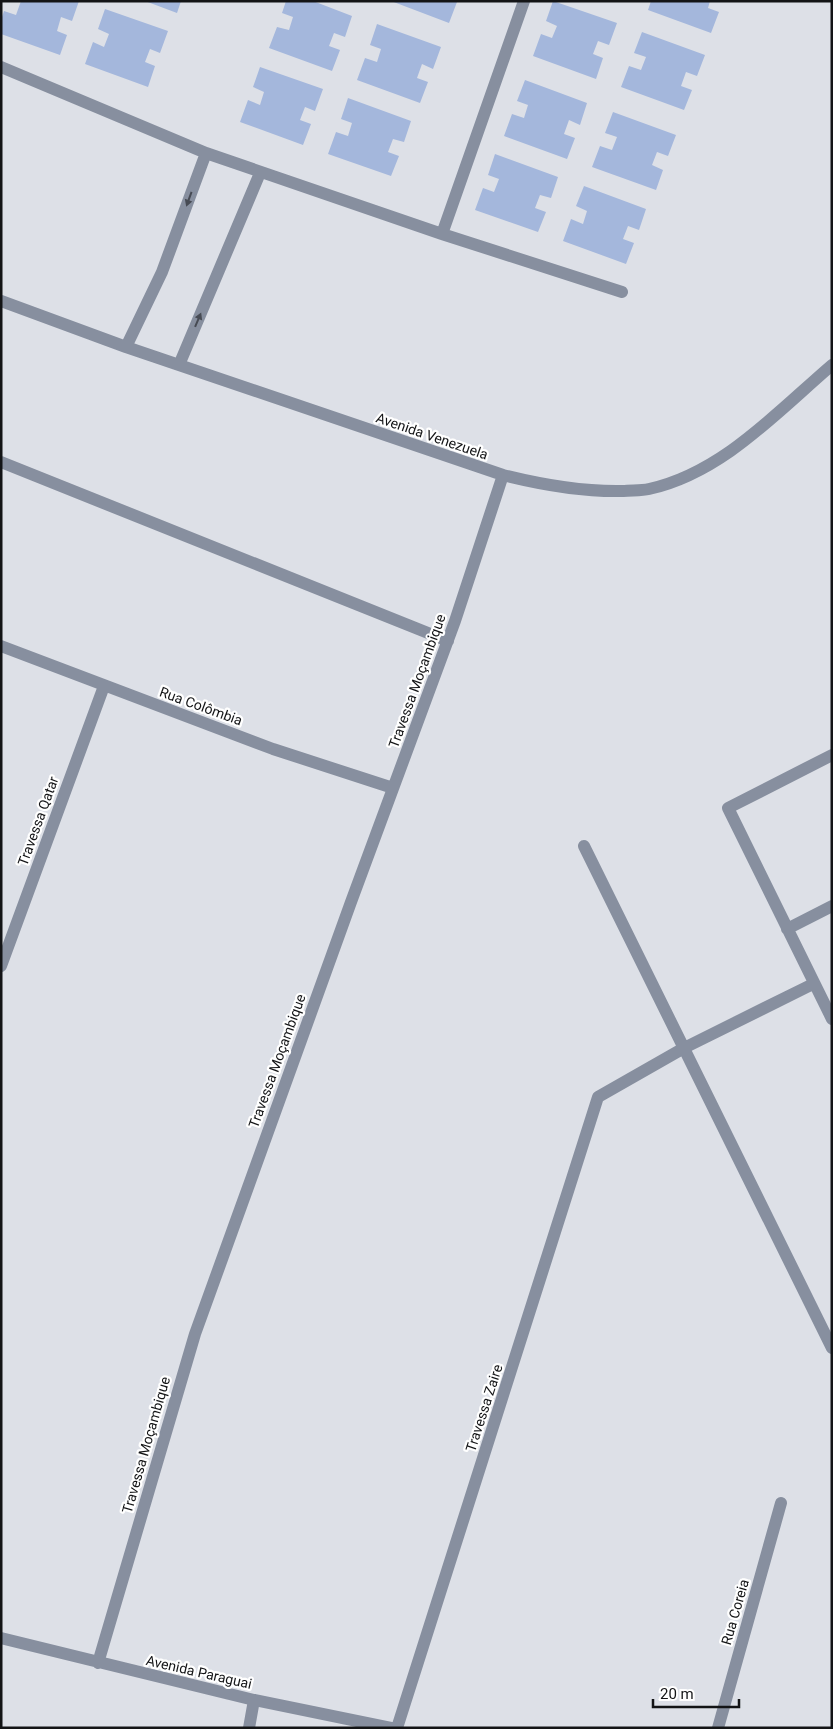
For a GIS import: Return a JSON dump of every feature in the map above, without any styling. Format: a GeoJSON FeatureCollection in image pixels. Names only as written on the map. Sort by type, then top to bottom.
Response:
{"type":"FeatureCollection","features":[{"type":"Feature","properties":{"kind":"street"},"geometry":{"type":"LineString","coordinates":[[442,234],[524,1]]}},
{"type":"Feature","properties":{"kind":"street"},"geometry":{"type":"LineString","coordinates":[[1,66],[206,153],[260,173],[622,292]]}},
{"type":"Feature","properties":{"kind":"street"},"geometry":{"type":"LineString","coordinates":[[126,347],[162,272],[206,153]]}},
{"type":"Feature","properties":{"kind":"street"},"geometry":{"type":"LineString","coordinates":[[179,365],[260,173]]}},
{"type":"Feature","properties":{"kind":"street","name":"Avenida Venezuela"},"geometry":{"type":"LineString","coordinates":[[1,301],[126,347],[503,476],[544,485],[596,492],[648,490],[696,474],[738,445],[832,365]]}},
{"type":"Feature","properties":{"kind":"street"},"geometry":{"type":"LineString","coordinates":[[1,462],[448,641]]}},
{"type":"Feature","properties":{"kind":"street","name":"Travessa Moçambique"},"geometry":{"type":"LineString","coordinates":[[98,1663],[195,1334],[448,641],[503,476]]}},
{"type":"Feature","properties":{"kind":"street","name":"Rua Colômbia"},"geometry":{"type":"LineString","coordinates":[[1,646],[272,749],[393,788]]}},
{"type":"Feature","properties":{"kind":"street","name":"Travessa Qatar"},"geometry":{"type":"LineString","coordinates":[[1,966],[104,686]]}},
{"type":"Feature","properties":{"kind":"street"},"geometry":{"type":"LineString","coordinates":[[832,754],[728,808],[832,1019]]}},
{"type":"Feature","properties":{"kind":"street"},"geometry":{"type":"LineString","coordinates":[[584,846],[832,1348]]}},
{"type":"Feature","properties":{"kind":"street"},"geometry":{"type":"LineString","coordinates":[[787,929],[832,906]]}},
{"type":"Feature","properties":{"kind":"street"},"geometry":{"type":"LineString","coordinates":[[684,1048],[814,984]]}},
{"type":"Feature","properties":{"kind":"street","name":"Travessa Zaire"},"geometry":{"type":"LineString","coordinates":[[397,1728],[598,1097],[684,1048]]}},
{"type":"Feature","properties":{"kind":"street","name":"Rua Coreia"},"geometry":{"type":"LineString","coordinates":[[718,1728],[781,1504]]}},
{"type":"Feature","properties":{"kind":"street","name":"Avenida Paraguai"},"geometry":{"type":"LineString","coordinates":[[1,1638],[254,1700],[391,1728]]}},
{"type":"Feature","properties":{"kind":"street"},"geometry":{"type":"LineString","coordinates":[[249,1728],[254,1700]]}},
{"type":"Feature","properties":{"kind":"building"},"geometry":{"type":"Polygon","coordinates":[[[21,1],[79,1],[72,21],[61,17],[57,31],[67,35],[60,55],[1,34],[1,20],[4,11],[16,15],[21,1]]]}},
{"type":"Feature","properties":{"kind":"building"},"geometry":{"type":"Polygon","coordinates":[[[145,1],[181,1],[177,13],[145,1]]]}},
{"type":"Feature","properties":{"kind":"building"},"geometry":{"type":"Polygon","coordinates":[[[286,1],[313,1],[352,16],[345,37],[334,33],[329,46],[340,50],[332,71],[269,48],[277,27],[289,30],[293,17],[282,13],[286,1]]]}},
{"type":"Feature","properties":{"kind":"building"},"geometry":{"type":"Polygon","coordinates":[[[391,1],[455,1],[457,2],[449,23],[391,1]]]}},
{"type":"Feature","properties":{"kind":"building"},"geometry":{"type":"Polygon","coordinates":[[[553,1],[617,23],[609,45],[598,41],[593,54],[603,58],[596,79],[533,56],[541,34],[552,38],[557,26],[546,21],[553,1]]]}},
{"type":"Feature","properties":{"kind":"building"},"geometry":{"type":"Polygon","coordinates":[[[651,1],[710,1],[708,8],[719,12],[711,33],[648,10],[651,1]]]}},
{"type":"Feature","properties":{"kind":"building"},"geometry":{"type":"Polygon","coordinates":[[[105,9],[168,31],[160,53],[150,49],[145,62],[155,66],[148,87],[85,64],[93,42],[104,47],[109,34],[98,29],[105,9]]]}},
{"type":"Feature","properties":{"kind":"building"},"geometry":{"type":"Polygon","coordinates":[[[377,24],[441,47],[433,69],[422,64],[417,78],[428,82],[420,103],[357,80],[365,58],[377,62],[381,49],[370,45],[377,24]]]}},
{"type":"Feature","properties":{"kind":"building"},"geometry":{"type":"Polygon","coordinates":[[[642,32],[705,55],[697,76],[686,72],[681,86],[692,90],[684,110],[621,87],[629,66],[641,70],[646,57],[634,53],[642,32]]]}},
{"type":"Feature","properties":{"kind":"building"},"geometry":{"type":"Polygon","coordinates":[[[260,67],[323,89],[315,111],[305,107],[300,120],[311,124],[303,145],[240,122],[248,100],[260,105],[264,92],[253,87],[260,67]]]}},
{"type":"Feature","properties":{"kind":"building"},"geometry":{"type":"Polygon","coordinates":[[[525,80],[587,103],[580,125],[569,120],[564,134],[575,138],[567,159],[504,136],[512,114],[524,118],[528,105],[517,101],[525,80]]]}},
{"type":"Feature","properties":{"kind":"building"},"geometry":{"type":"Polygon","coordinates":[[[348,98],[411,121],[404,142],[393,139],[388,152],[399,156],[391,176],[328,154],[336,132],[348,136],[352,123],[341,119],[348,98]]]}},
{"type":"Feature","properties":{"kind":"building"},"geometry":{"type":"Polygon","coordinates":[[[613,112],[676,135],[668,156],[657,152],[652,165],[663,170],[656,190],[592,167],[600,146],[612,150],[617,137],[605,133],[613,112]]]}},
{"type":"Feature","properties":{"kind":"building"},"geometry":{"type":"Polygon","coordinates":[[[495,154],[558,177],[551,198],[540,195],[535,208],[546,212],[538,232],[475,210],[483,188],[494,192],[499,179],[488,175],[495,154]]]}},
{"type":"Feature","properties":{"kind":"building"},"geometry":{"type":"Polygon","coordinates":[[[584,186],[646,209],[639,230],[628,226],[623,239],[634,243],[626,264],[563,241],[571,219],[583,224],[587,211],[576,206],[584,186]]]}}]}
